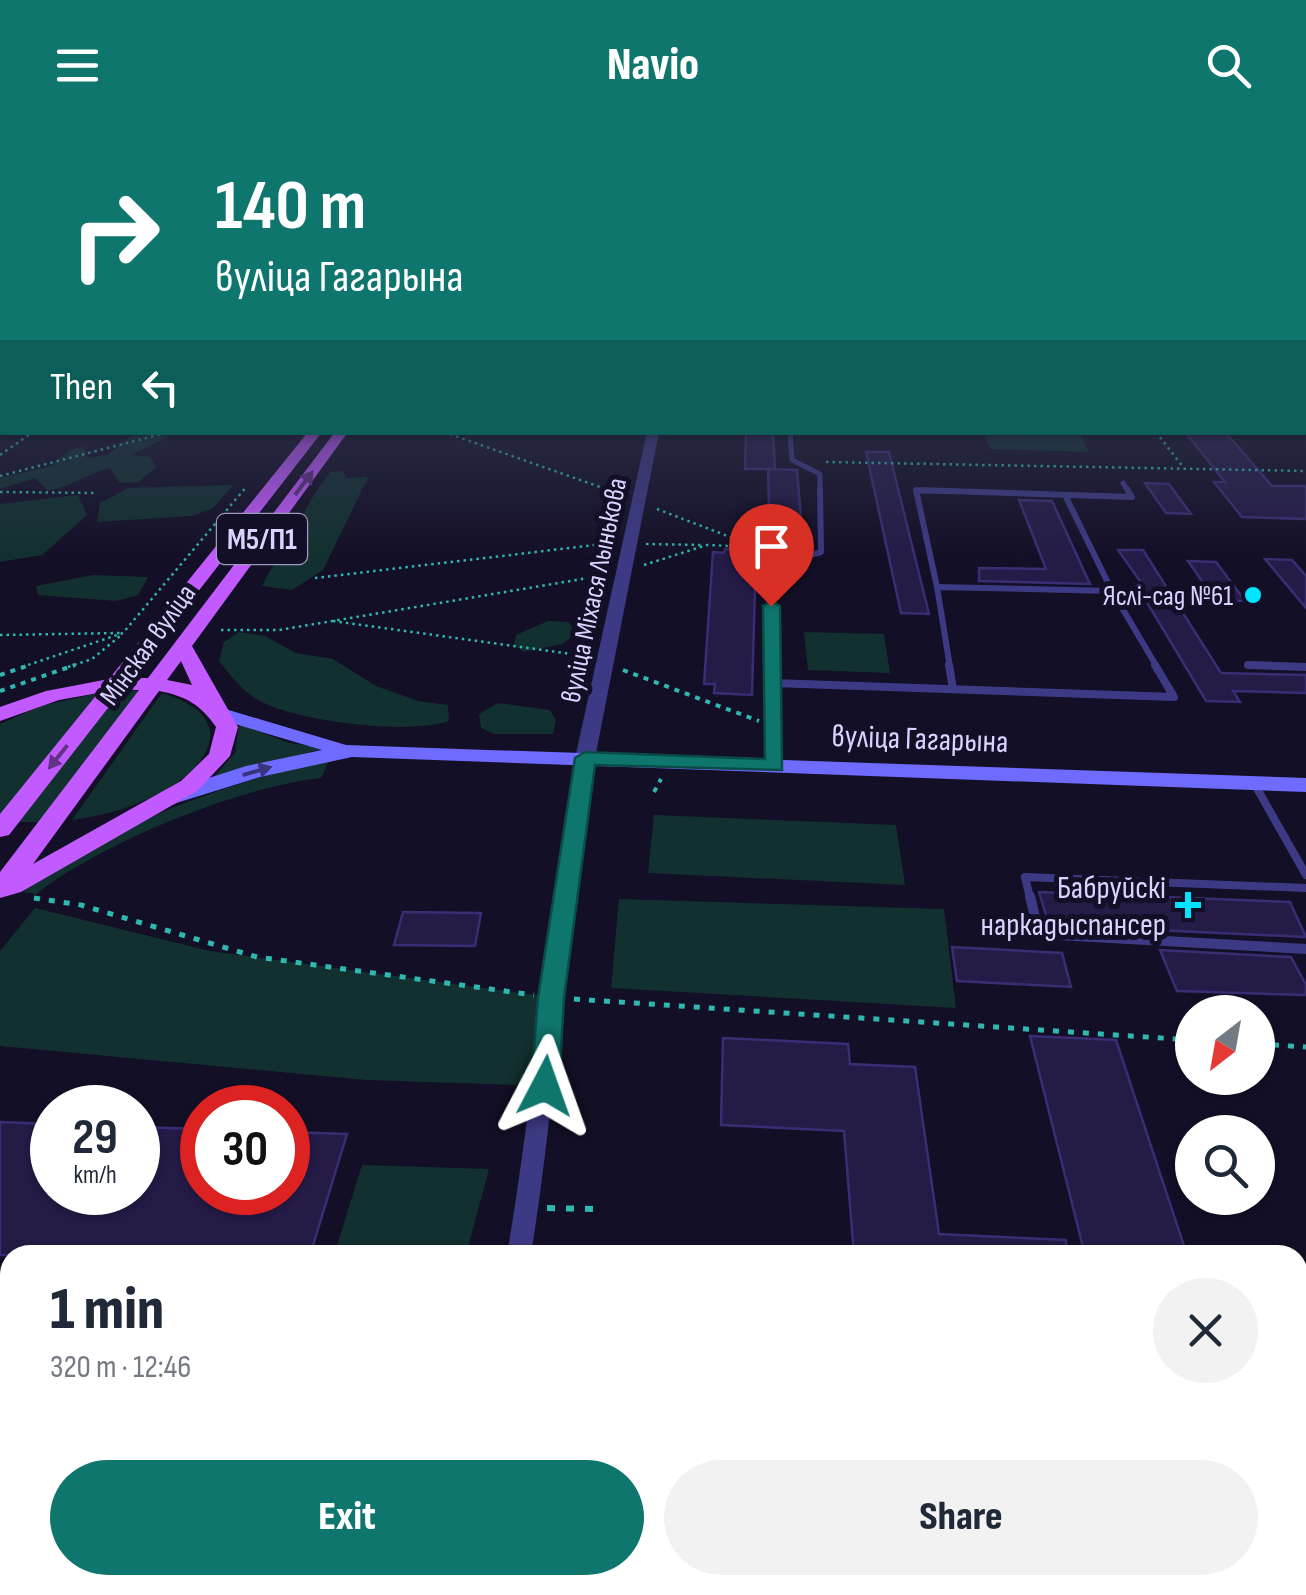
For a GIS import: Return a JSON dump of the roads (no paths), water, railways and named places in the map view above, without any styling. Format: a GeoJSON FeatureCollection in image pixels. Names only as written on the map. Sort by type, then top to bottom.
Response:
{"type":"FeatureCollection","features":[{"type":"Feature","properties":{"kind":"main road","name":"Мінская вуліца"},"geometry":{"type":"LineString","coordinates":[[0,830],[314,435]]}},
{"type":"Feature","properties":{"kind":"main road","name":"Мінская вуліца"},"geometry":{"type":"LineString","coordinates":[[8,894],[44,832],[340,435]]}},
{"type":"Feature","properties":{"kind":"main road"},"geometry":{"type":"LineString","coordinates":[[8,894],[138,812],[188,786],[219,756],[227,726],[183,646]]}},
{"type":"Feature","properties":{"kind":"main road"},"geometry":{"type":"LineString","coordinates":[[6,710],[42,698],[146,647]]}},
{"type":"Feature","properties":{"kind":"main road"},"geometry":{"type":"LineString","coordinates":[[42,698],[116,684],[155,684],[196,694],[216,708]]}},
{"type":"Feature","properties":{"kind":"main road","name":"вуліца Гагарына"},"geometry":{"type":"LineString","coordinates":[[216,708],[352,750]]}},
{"type":"Feature","properties":{"kind":"main road","name":"вуліца Гагарына"},"geometry":{"type":"LineString","coordinates":[[165,800],[254,771],[352,750],[1306,785]]}},
{"type":"Feature","properties":{"kind":"main road"},"geometry":{"type":"LineString","coordinates":[[0,830],[44,832],[138,812]]}},
{"type":"Feature","properties":{"kind":"street","name":"вуліца Міхася Лынькова"},"geometry":{"type":"LineString","coordinates":[[585,758],[628,570],[652,435]]}},
{"type":"Feature","properties":{"kind":"street"},"geometry":{"type":"LineString","coordinates":[[521,1245],[540,1133],[551,998],[585,758]]}},
{"type":"Feature","properties":{"kind":"lane"},"geometry":{"type":"LineString","coordinates":[[775,766],[770,566],[821,549],[820,474],[792,460],[790,435]]}},
{"type":"Feature","properties":{"kind":"lane"},"geometry":{"type":"LineString","coordinates":[[952,689],[937,587],[916,490],[1132,497],[1123,483]]}},
{"type":"Feature","properties":{"kind":"lane"},"geometry":{"type":"LineString","coordinates":[[773,684],[1174,697],[1112,591],[1065,495]]}},
{"type":"Feature","properties":{"kind":"lane"},"geometry":{"type":"LineString","coordinates":[[937,587],[1112,591]]}},
{"type":"Feature","properties":{"kind":"lane"},"geometry":{"type":"LineString","coordinates":[[1248,665],[1306,667]]}},
{"type":"Feature","properties":{"kind":"lane"},"geometry":{"type":"LineString","coordinates":[[1254,783],[1306,875]]}},
{"type":"Feature","properties":{"kind":"lane"},"geometry":{"type":"LineString","coordinates":[[1306,888],[1025,877],[1040,934],[1306,949]]}},
{"type":"Feature","properties":{"kind":"place","name":"Яслі-сад №61"},"geometry":{"type":"Point","coordinates":[1253,595]}},
{"type":"Feature","properties":{"kind":"place","name":"Бабруйскі наркадыспансер"},"geometry":{"type":"Point","coordinates":[1188,905]}}]}
